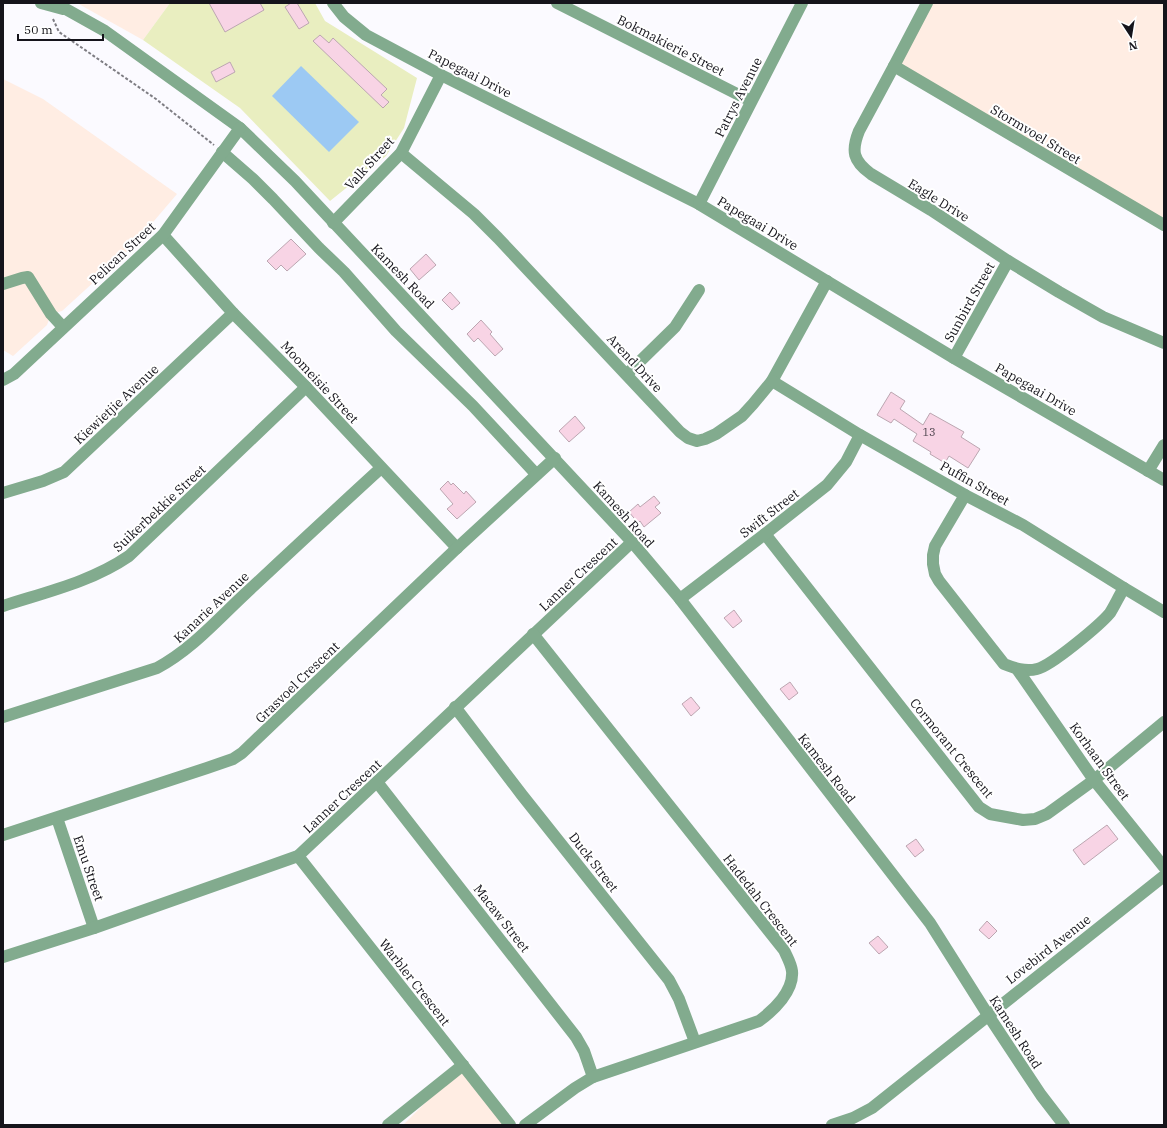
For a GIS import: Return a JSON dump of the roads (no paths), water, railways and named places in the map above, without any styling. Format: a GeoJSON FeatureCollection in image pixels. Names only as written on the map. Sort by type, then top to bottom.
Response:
{"type":"FeatureCollection","features":[{"type":"Feature","properties":{"kind":"street","name":"Kamesh Road"},"geometry":{"type":"LineString","coordinates":[[41,3],[68,11]]}},
{"type":"Feature","properties":{"kind":"street","name":"Kamesh Road"},"geometry":{"type":"LineString","coordinates":[[55,3],[105,31],[240,128],[281,167],[632,542],[680,599],[930,923],[1041,1095],[1064,1125]]}},
{"type":"Feature","properties":{"kind":"street","name":"Papegaai Drive"},"geometry":{"type":"LineString","coordinates":[[333,3],[344,17],[366,35],[441,75],[699,204],[954,358],[1164,480]]}},
{"type":"Feature","properties":{"kind":"street","name":"Bokmakierie Street"},"geometry":{"type":"LineString","coordinates":[[557,3],[751,101]]}},
{"type":"Feature","properties":{"kind":"street","name":"Eagle Drive"},"geometry":{"type":"LineString","coordinates":[[927,3],[859,131],[855,141],[854,152],[857,161],[872,174],[931,210],[1008,261],[1103,317],[1164,343]]}},
{"type":"Feature","properties":{"kind":"street","name":"Patrys Avenue"},"geometry":{"type":"LineString","coordinates":[[699,204],[800,4]]}},
{"type":"Feature","properties":{"kind":"street","name":"Stormvoel Street"},"geometry":{"type":"LineString","coordinates":[[894,66],[1164,225]]}},
{"type":"Feature","properties":{"kind":"street","name":"Valk Street"},"geometry":{"type":"LineString","coordinates":[[333,223],[401,153],[441,75]]}},
{"type":"Feature","properties":{"kind":"street","name":"Pelican Street"},"geometry":{"type":"LineString","coordinates":[[3,380],[14,374],[163,235],[240,128]]}},
{"type":"Feature","properties":{"kind":"street"},"geometry":{"type":"LineString","coordinates":[[222,152],[273,199],[344,272],[396,331],[473,406],[536,474]]}},
{"type":"Feature","properties":{"kind":"street","name":"Arend Drive"},"geometry":{"type":"LineString","coordinates":[[401,153],[474,214],[627,374],[680,432],[688,438],[697,441],[716,434],[742,416],[754,404],[772,381],[827,281]]}},
{"type":"Feature","properties":{"kind":"street","name":"Moomeisie Street"},"geometry":{"type":"LineString","coordinates":[[163,235],[233,313],[306,387],[457,548]]}},
{"type":"Feature","properties":{"kind":"street","name":"Sunbird Street"},"geometry":{"type":"LineString","coordinates":[[954,358],[1008,261]]}},
{"type":"Feature","properties":{"kind":"street"},"geometry":{"type":"LineString","coordinates":[[3,284],[28,277],[51,314],[63,327]]}},
{"type":"Feature","properties":{"kind":"street"},"geometry":{"type":"LineString","coordinates":[[627,374],[675,327],[699,290]]}},
{"type":"Feature","properties":{"kind":"street","name":"Kiewietjie Avenue"},"geometry":{"type":"LineString","coordinates":[[3,493],[43,481],[64,472],[233,313]]}},
{"type":"Feature","properties":{"kind":"street","name":"Puffin Street"},"geometry":{"type":"LineString","coordinates":[[772,381],[860,435],[965,495],[1023,525],[1164,612]]}},
{"type":"Feature","properties":{"kind":"street","name":"Suikerbekkie Street"},"geometry":{"type":"LineString","coordinates":[[3,606],[88,578],[112,568],[129,556],[306,387]]}},
{"type":"Feature","properties":{"kind":"street","name":"Swift Street"},"geometry":{"type":"LineString","coordinates":[[680,599],[765,534],[832,479],[846,462],[860,435]]}},
{"type":"Feature","properties":{"kind":"street"},"geometry":{"type":"LineString","coordinates":[[1148,470],[1164,445]]}},
{"type":"Feature","properties":{"kind":"street","name":"Grasvoel Crescent"},"geometry":{"type":"LineString","coordinates":[[3,835],[207,768],[233,759],[242,753],[457,548],[554,458]]}},
{"type":"Feature","properties":{"kind":"street","name":"Kanarie Avenue"},"geometry":{"type":"LineString","coordinates":[[3,717],[157,668],[174,659],[197,641],[223,614],[381,468]]}},
{"type":"Feature","properties":{"kind":"street"},"geometry":{"type":"LineString","coordinates":[[965,495],[935,546],[932,555],[935,574],[945,590],[1004,664],[1017,669],[1037,669],[1052,662],[1100,624],[1110,612],[1124,588]]}},
{"type":"Feature","properties":{"kind":"street","name":"Cormorant Crescent"},"geometry":{"type":"LineString","coordinates":[[765,534],[979,807],[990,814],[1023,820],[1035,819],[1047,814],[1094,780],[1164,722]]}},
{"type":"Feature","properties":{"kind":"street","name":"Lanner Crescent"},"geometry":{"type":"LineString","coordinates":[[3,957],[94,928],[298,856],[632,542]]}},
{"type":"Feature","properties":{"kind":"street","name":"Hadedah Crescent"},"geometry":{"type":"LineString","coordinates":[[525,1125],[575,1088],[593,1077],[759,1021],[778,1004],[790,984],[792,970],[784,950],[534,634]]}},
{"type":"Feature","properties":{"kind":"street","name":"Korhaan Street"},"geometry":{"type":"LineString","coordinates":[[1017,669],[1094,780],[1164,867]]}},
{"type":"Feature","properties":{"kind":"street","name":"Duck Street"},"geometry":{"type":"LineString","coordinates":[[455,708],[669,980],[679,999],[694,1042]]}},
{"type":"Feature","properties":{"kind":"street","name":"Macaw Street"},"geometry":{"type":"LineString","coordinates":[[378,782],[576,1037],[584,1051],[593,1077]]}},
{"type":"Feature","properties":{"kind":"street","name":"Emu Street"},"geometry":{"type":"LineString","coordinates":[[57,818],[94,928]]}},
{"type":"Feature","properties":{"kind":"street","name":"Warbler Crescent"},"geometry":{"type":"LineString","coordinates":[[298,856],[510,1125]]}},
{"type":"Feature","properties":{"kind":"street","name":"Lovebird Avenue"},"geometry":{"type":"LineString","coordinates":[[832,1125],[853,1118],[872,1108],[1164,876]]}},
{"type":"Feature","properties":{"kind":"street"},"geometry":{"type":"LineString","coordinates":[[388,1125],[463,1065]]}},
{"type":"Feature","properties":{"kind":"water"},"geometry":{"type":"Polygon","coordinates":[[[301,66],[359,122],[329,152],[272,96],[301,66]]]}}]}
